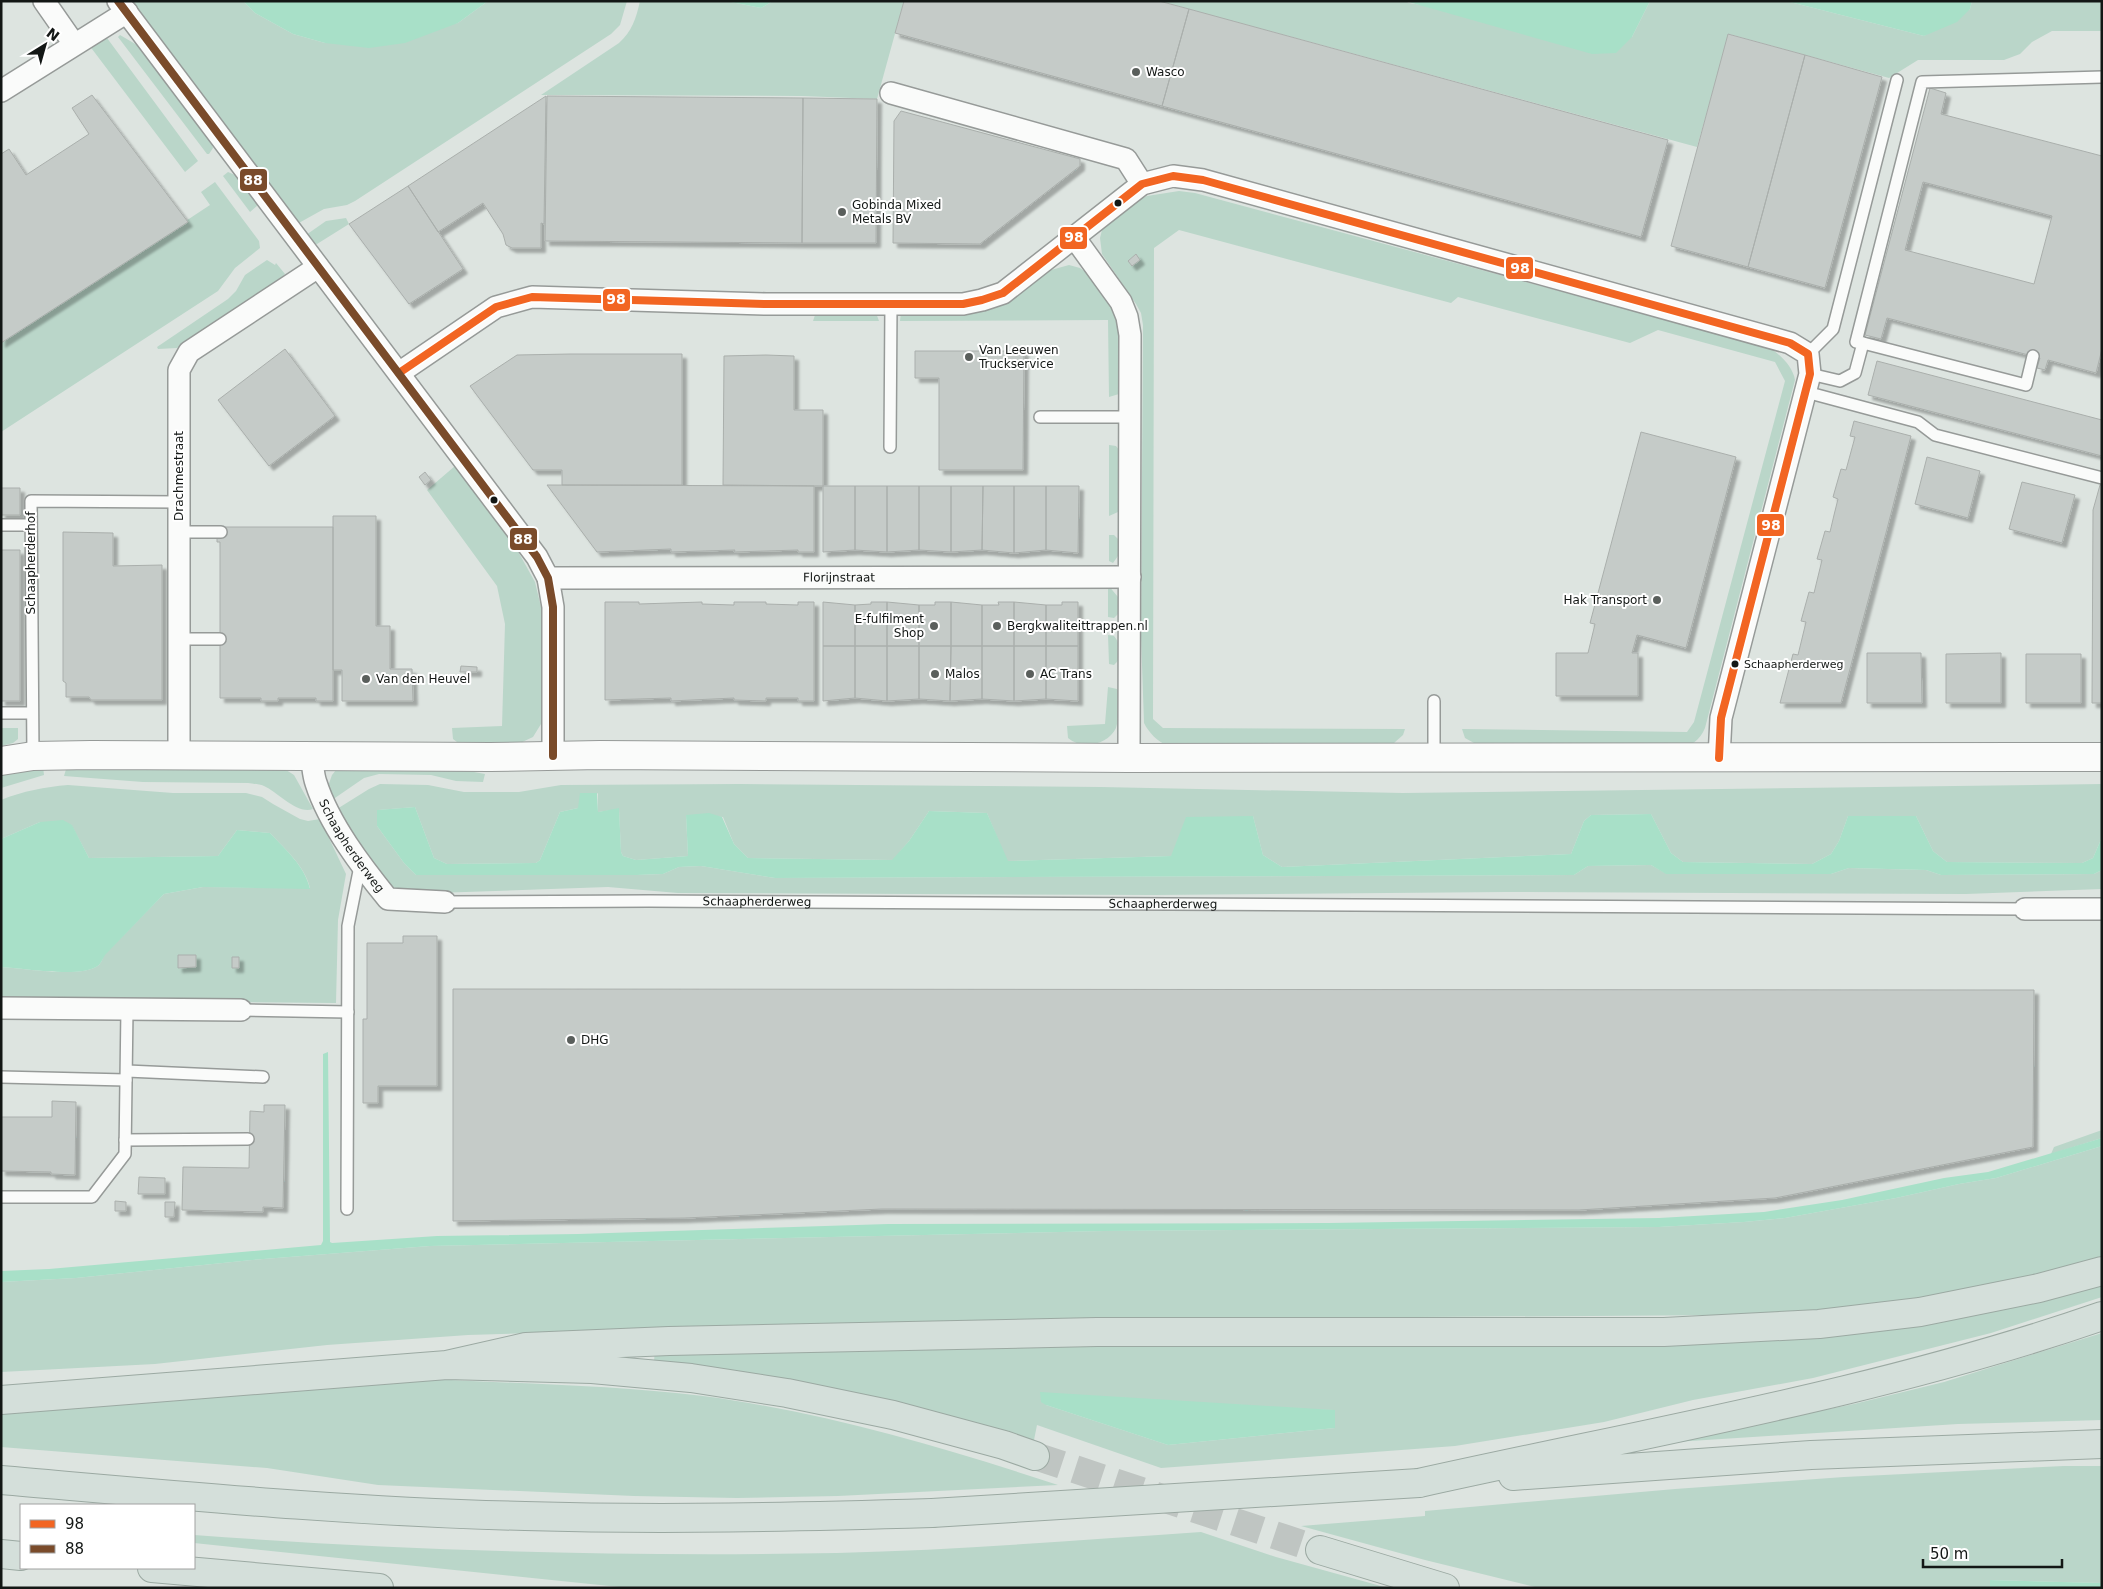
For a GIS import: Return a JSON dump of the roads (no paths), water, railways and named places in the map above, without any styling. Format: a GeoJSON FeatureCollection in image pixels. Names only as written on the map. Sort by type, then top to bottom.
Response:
{"type":"FeatureCollection","features":[{"type":"Feature","properties":{"kind":"highway"},"geometry":{"type":"LineString","coordinates":[[447,1364],[526,1346],[669,1341],[1096,1332],[1664,1332],[1820,1324],[1920,1312],[2039,1288],[2102,1271]]}},
{"type":"Feature","properties":{"kind":"highway"},"geometry":{"type":"LineString","coordinates":[[1419,1483],[1778,1407],[1930,1370],[2102,1316]]}},
{"type":"Feature","properties":{"kind":"highway"},"geometry":{"type":"LineString","coordinates":[[1,1400],[447,1364],[592,1369],[691,1378],[778,1391],[893,1415],[1004,1445],[1035,1456]]}},
{"type":"Feature","properties":{"kind":"highway"},"geometry":{"type":"LineString","coordinates":[[1,1480],[272,1502],[525,1516],[777,1518],[932,1514],[1419,1483],[1811,1455],[2102,1444]]}},
{"type":"Feature","properties":{"kind":"highway"},"geometry":{"type":"LineString","coordinates":[[1320,1550],[1445,1588]]}},
{"type":"Feature","properties":{"kind":"highway"},"geometry":{"type":"LineString","coordinates":[[1,1554],[20,1556]]}},
{"type":"Feature","properties":{"kind":"highway"},"geometry":{"type":"LineString","coordinates":[[163,1569],[379,1588]]}},
{"type":"Feature","properties":{"kind":"street"},"geometry":{"type":"LineString","coordinates":[[44,1],[74,44]]}},
{"type":"Feature","properties":{"kind":"street"},"geometry":{"type":"LineString","coordinates":[[1,91],[74,44],[122,7],[537,557],[548,578],[553,607],[553,756]]}},
{"type":"Feature","properties":{"kind":"street"},"geometry":{"type":"LineString","coordinates":[[891,94],[1126,159],[1142,184]]}},
{"type":"Feature","properties":{"kind":"street"},"geometry":{"type":"LineString","coordinates":[[399,374],[496,307],[532,296],[766,304],[963,304],[989,298],[1003,293],[1142,184],[1155,179],[1173,176],[1203,180],[1790,343],[1808,373],[1721,718],[1719,758]]}},
{"type":"Feature","properties":{"kind":"street"},"geometry":{"type":"LineString","coordinates":[[1074,237],[1121,302],[1127,317],[1131,355],[1129,758]]}},
{"type":"Feature","properties":{"kind":"street","name":"Drachmestraat"},"geometry":{"type":"LineString","coordinates":[[179,756],[179,370],[189,352],[318,267]]}},
{"type":"Feature","properties":{"kind":"street","name":"Florijnstraat"},"geometry":{"type":"LineString","coordinates":[[548,578],[1130,577]]}},
{"type":"Feature","properties":{"kind":"street"},"geometry":{"type":"LineString","coordinates":[[1,761],[33,756],[2102,757]]}},
{"type":"Feature","properties":{"kind":"street","name":"Schaapherderweg"},"geometry":{"type":"LineString","coordinates":[[311,756],[316,783],[327,808],[360,866],[388,899],[445,902]]}},
{"type":"Feature","properties":{"kind":"street","name":"Schaapherderweg"},"geometry":{"type":"LineString","coordinates":[[2025,909],[2102,909]]}},
{"type":"Feature","properties":{"kind":"street"},"geometry":{"type":"LineString","coordinates":[[1,1008],[241,1010]]}},
{"type":"Feature","properties":{"kind":"lane"},"geometry":{"type":"LineString","coordinates":[[2033,356],[2026,386],[1856,342],[1922,82],[2102,77]]}},
{"type":"Feature","properties":{"kind":"lane"},"geometry":{"type":"LineString","coordinates":[[1808,373],[1833,329],[1897,80]]}},
{"type":"Feature","properties":{"kind":"lane"},"geometry":{"type":"LineString","coordinates":[[890,447],[891,304]]}},
{"type":"Feature","properties":{"kind":"lane"},"geometry":{"type":"LineString","coordinates":[[1808,373],[1840,381],[1855,373],[1863,343]]}},
{"type":"Feature","properties":{"kind":"lane"},"geometry":{"type":"LineString","coordinates":[[1808,373],[1918,422],[1935,435],[2102,478]]}},
{"type":"Feature","properties":{"kind":"lane"},"geometry":{"type":"LineString","coordinates":[[1040,417],[1130,417]]}},
{"type":"Feature","properties":{"kind":"lane","name":"Schaapherderhof"},"geometry":{"type":"LineString","coordinates":[[33,756],[31,501],[178,502]]}},
{"type":"Feature","properties":{"kind":"lane"},"geometry":{"type":"LineString","coordinates":[[1,525],[31,525]]}},
{"type":"Feature","properties":{"kind":"lane"},"geometry":{"type":"LineString","coordinates":[[179,532],[220,532]]}},
{"type":"Feature","properties":{"kind":"lane"},"geometry":{"type":"LineString","coordinates":[[179,639],[220,639]]}},
{"type":"Feature","properties":{"kind":"lane"},"geometry":{"type":"LineString","coordinates":[[1434,701],[1434,758]]}},
{"type":"Feature","properties":{"kind":"lane"},"geometry":{"type":"LineString","coordinates":[[1,713],[32,713]]}},
{"type":"Feature","properties":{"kind":"lane"},"geometry":{"type":"LineString","coordinates":[[347,1209],[348,926],[360,866]]}},
{"type":"Feature","properties":{"kind":"lane","name":"Schaapherderweg"},"geometry":{"type":"LineString","coordinates":[[445,902],[649,901],[2025,909]]}},
{"type":"Feature","properties":{"kind":"lane"},"geometry":{"type":"LineString","coordinates":[[1,1197],[92,1197],[125,1154],[128,1009]]}},
{"type":"Feature","properties":{"kind":"lane"},"geometry":{"type":"LineString","coordinates":[[241,1010],[348,1012]]}},
{"type":"Feature","properties":{"kind":"lane"},"geometry":{"type":"LineString","coordinates":[[1,1077],[263,1077]]}},
{"type":"Feature","properties":{"kind":"lane"},"geometry":{"type":"LineString","coordinates":[[125,1140],[248,1139]]}},
{"type":"Feature","properties":{"kind":"tunnel"},"geometry":{"type":"LineString","coordinates":[[1035,1456],[1320,1550]]}},
{"type":"Feature","properties":{"kind":"place","name":"Wasco"},"geometry":{"type":"Point","coordinates":[1136,72]}},
{"type":"Feature","properties":{"kind":"place","name":"Gobinda Mixed Metals BV"},"geometry":{"type":"Point","coordinates":[842,212]}},
{"type":"Feature","properties":{"kind":"place","name":"Van Leeuwen Truckservice"},"geometry":{"type":"Point","coordinates":[969,357]}},
{"type":"Feature","properties":{"kind":"place","name":"Hak Transport"},"geometry":{"type":"Point","coordinates":[1657,600]}},
{"type":"Feature","properties":{"kind":"place","name":"E-fulfilment Shop"},"geometry":{"type":"Point","coordinates":[934,626]}},
{"type":"Feature","properties":{"kind":"place","name":"Bergkwaliteittrappen.nl"},"geometry":{"type":"Point","coordinates":[997,626]}},
{"type":"Feature","properties":{"kind":"place","name":"Schaapherderweg"},"geometry":{"type":"Point","coordinates":[1735,664]}},
{"type":"Feature","properties":{"kind":"place","name":"Malos"},"geometry":{"type":"Point","coordinates":[935,674]}},
{"type":"Feature","properties":{"kind":"place","name":"AC Trans"},"geometry":{"type":"Point","coordinates":[1030,674]}},
{"type":"Feature","properties":{"kind":"place","name":"Van den Heuvel"},"geometry":{"type":"Point","coordinates":[366,679]}},
{"type":"Feature","properties":{"kind":"place","name":"DHG"},"geometry":{"type":"Point","coordinates":[571,1040]}}]}
